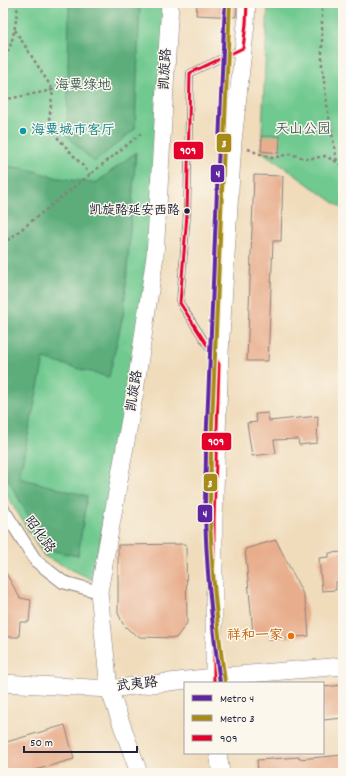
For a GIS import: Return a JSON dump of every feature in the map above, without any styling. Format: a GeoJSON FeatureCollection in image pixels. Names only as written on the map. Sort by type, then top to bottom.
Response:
{"type":"FeatureCollection","features":[{"type":"Feature","properties":{"kind":"street","name":"凯旋路"},"geometry":{"type":"LineString","coordinates":[[139,773],[108,689],[99,592],[135,392],[156,256],[170,3]]}},
{"type":"Feature","properties":{"kind":"street"},"geometry":{"type":"LineString","coordinates":[[213,680],[214,520],[219,364],[233,141],[247,3]]}},
{"type":"Feature","properties":{"kind":"street","name":"昭化路"},"geometry":{"type":"LineString","coordinates":[[3,509],[36,561],[63,582],[99,592]]}},
{"type":"Feature","properties":{"kind":"street","name":"武夷路"},"geometry":{"type":"LineString","coordinates":[[190,682],[343,666]]}},
{"type":"Feature","properties":{"kind":"street","name":"武夷路"},"geometry":{"type":"LineString","coordinates":[[3,683],[108,689],[184,682]]}},
{"type":"Feature","properties":{"kind":"street"},"geometry":{"type":"LineString","coordinates":[[218,754],[220,773]]}},
{"type":"Feature","properties":{"kind":"lane"},"geometry":{"type":"LineString","coordinates":[[219,364],[180,303],[187,214],[190,73],[243,48]]}},
{"type":"Feature","properties":{"kind":"path"},"geometry":{"type":"LineString","coordinates":[[3,63],[7,56],[15,30],[18,3]]}},
{"type":"Feature","properties":{"kind":"path"},"geometry":{"type":"LineString","coordinates":[[322,3],[322,65],[328,112],[338,162]]}},
{"type":"Feature","properties":{"kind":"path"},"geometry":{"type":"LineString","coordinates":[[15,30],[53,90],[48,127],[90,174]]}},
{"type":"Feature","properties":{"kind":"path"},"geometry":{"type":"LineString","coordinates":[[3,100],[53,90]]}},
{"type":"Feature","properties":{"kind":"path"},"geometry":{"type":"LineString","coordinates":[[3,244],[143,132]]}},
{"type":"Feature","properties":{"kind":"path"},"geometry":{"type":"LineString","coordinates":[[233,141],[257,153],[272,158],[290,154],[308,159],[325,156],[338,162],[343,167]]}},
{"type":"Feature","properties":{"kind":"green space","name":"海粟绿地"},"geometry":{"type":"Polygon","coordinates":[[[3,3],[167,3],[153,255],[93,580],[44,556],[3,489],[3,3]]]}},
{"type":"Feature","properties":{"kind":"green space"},"geometry":{"type":"Polygon","coordinates":[[[69,3],[140,3],[135,129],[94,162],[67,136],[69,3]]]}},
{"type":"Feature","properties":{"kind":"green space","name":"天山公园"},"geometry":{"type":"Polygon","coordinates":[[[268,3],[343,3],[343,209],[261,151],[268,3]]]}},
{"type":"Feature","properties":{"kind":"green space"},"geometry":{"type":"Polygon","coordinates":[[[136,152],[124,311],[109,377],[44,359],[19,478],[87,496],[78,556],[48,550],[3,471],[3,166],[24,168],[58,178],[96,183],[136,152]]]}},
{"type":"Feature","properties":{"kind":"building"},"geometry":{"type":"Polygon","coordinates":[[[197,3],[237,3],[236,17],[196,15],[197,3]]]}},
{"type":"Feature","properties":{"kind":"building"},"geometry":{"type":"Polygon","coordinates":[[[262,136],[280,136],[279,153],[261,151],[262,136]]]}},
{"type":"Feature","properties":{"kind":"building"},"geometry":{"type":"Polygon","coordinates":[[[254,175],[283,176],[281,241],[273,241],[268,361],[247,361],[254,175]]]}},
{"type":"Feature","properties":{"kind":"building"},"geometry":{"type":"Polygon","coordinates":[[[268,413],[269,421],[318,416],[317,443],[299,445],[298,439],[274,440],[276,453],[252,456],[247,423],[257,422],[255,414],[268,413]]]}},
{"type":"Feature","properties":{"kind":"building"},"geometry":{"type":"Polygon","coordinates":[[[276,540],[303,594],[307,610],[309,636],[269,639],[269,632],[253,633],[245,549],[276,540]]]}},
{"type":"Feature","properties":{"kind":"building"},"geometry":{"type":"Polygon","coordinates":[[[186,544],[187,623],[176,638],[140,637],[130,631],[123,624],[118,613],[118,545],[186,544]]]}},
{"type":"Feature","properties":{"kind":"building"},"geometry":{"type":"Polygon","coordinates":[[[343,552],[343,582],[336,582],[336,590],[322,591],[319,558],[329,557],[329,553],[343,552]]]}},
{"type":"Feature","properties":{"kind":"building"},"geometry":{"type":"Polygon","coordinates":[[[3,568],[20,598],[31,600],[29,622],[20,622],[19,637],[3,637],[3,568]]]}},
{"type":"Feature","properties":{"kind":"building"},"geometry":{"type":"Polygon","coordinates":[[[343,685],[343,718],[324,720],[324,687],[343,685]]]}},
{"type":"Feature","properties":{"kind":"building"},"geometry":{"type":"Polygon","coordinates":[[[65,725],[74,759],[25,773],[12,773],[11,769],[3,771],[3,743],[65,725]]]}},
{"type":"Feature","properties":{"kind":"building"},"geometry":{"type":"Polygon","coordinates":[[[343,755],[343,773],[258,773],[257,760],[299,757],[299,759],[343,755]]]}},
{"type":"Feature","properties":{"kind":"metro line","name":"4"},"geometry":{"type":"LineString","coordinates":[[220,682],[208,574],[205,501],[225,3]]}},
{"type":"Feature","properties":{"kind":"metro line","name":"3"},"geometry":{"type":"LineString","coordinates":[[225,682],[213,574],[210,501],[230,3]]}},
{"type":"Feature","properties":{"kind":"transit line","name":"909"},"geometry":{"type":"LineString","coordinates":[[214,682],[214,519],[219,364],[180,303],[187,214],[190,73],[243,48],[247,3]]}},
{"type":"Feature","properties":{"kind":"place","name":"海粟城市客厅"},"geometry":{"type":"Point","coordinates":[23,131]}},
{"type":"Feature","properties":{"kind":"place","name":"凯旋路延安西路"},"geometry":{"type":"Point","coordinates":[187,211]}},
{"type":"Feature","properties":{"kind":"place","name":"祥和一家"},"geometry":{"type":"Point","coordinates":[291,636]}}]}
